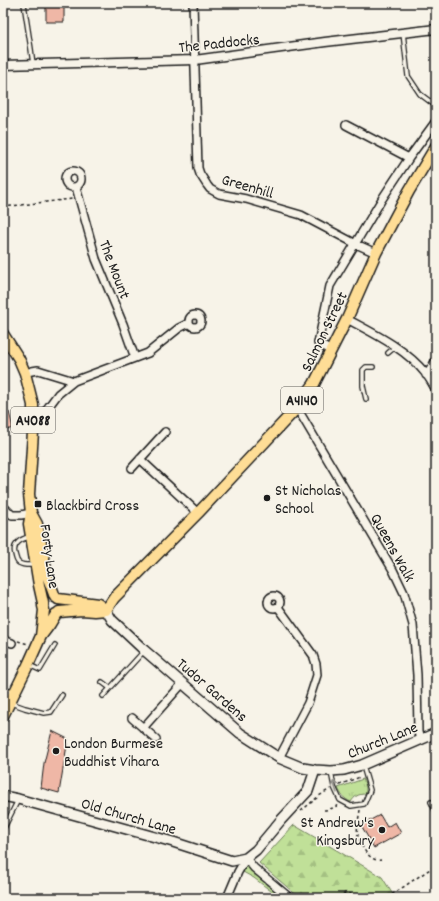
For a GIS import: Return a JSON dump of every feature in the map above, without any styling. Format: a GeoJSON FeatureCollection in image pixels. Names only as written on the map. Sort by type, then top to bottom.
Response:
{"type":"FeatureCollection","features":[{"type":"Feature","properties":{"kind":"main road","name":"Salmon Street"},"geometry":{"type":"LineString","coordinates":[[106,610],[114,598],[198,513],[296,409],[314,384],[347,319],[376,253],[409,191],[436,146]]}},
{"type":"Feature","properties":{"kind":"main road","name":"Forty Lane"},"geometry":{"type":"LineString","coordinates":[[3,334],[19,359],[29,386],[32,405],[33,432],[29,494],[32,513],[38,524],[48,578],[57,598]]}},
{"type":"Feature","properties":{"kind":"main road","name":"Forty Lane"},"geometry":{"type":"LineString","coordinates":[[32,513],[29,524],[44,606]]}},
{"type":"Feature","properties":{"kind":"main road"},"geometry":{"type":"LineString","coordinates":[[52,596],[98,604],[106,610],[82,610],[50,614],[47,613],[44,606],[45,599],[52,596]]}},
{"type":"Feature","properties":{"kind":"main road"},"geometry":{"type":"LineString","coordinates":[[57,598],[61,606],[57,613]]}},
{"type":"Feature","properties":{"kind":"main road","name":"A4088"},"geometry":{"type":"LineString","coordinates":[[3,716],[28,665],[40,636],[44,606]]}},
{"type":"Feature","properties":{"kind":"main road","name":"Tudor Gardens"},"geometry":{"type":"LineString","coordinates":[[106,610],[112,620],[144,650],[240,733],[279,758],[303,768],[315,770]]}},
{"type":"Feature","properties":{"kind":"main road","name":"A4088"},"geometry":{"type":"LineString","coordinates":[[40,636],[57,613]]}},
{"type":"Feature","properties":{"kind":"main road","name":"Church Lane"},"geometry":{"type":"LineString","coordinates":[[315,770],[344,770],[362,765],[436,733]]}},
{"type":"Feature","properties":{"kind":"main road"},"geometry":{"type":"LineString","coordinates":[[246,858],[256,850],[308,791],[315,770]]}},
{"type":"Feature","properties":{"kind":"main road","name":"Old Church Lane"},"geometry":{"type":"LineString","coordinates":[[5,797],[18,799],[173,842],[232,861],[246,858]]}},
{"type":"Feature","properties":{"kind":"street","name":"Greenhill"},"geometry":{"type":"LineString","coordinates":[[193,3],[198,168],[207,185],[210,189],[219,194],[246,199],[301,215],[376,253]]}},
{"type":"Feature","properties":{"kind":"street","name":"The Paddocks"},"geometry":{"type":"LineString","coordinates":[[3,65],[195,60],[436,29]]}},
{"type":"Feature","properties":{"kind":"street"},"geometry":{"type":"LineString","coordinates":[[331,350],[318,343],[330,286],[382,199],[436,121]]}},
{"type":"Feature","properties":{"kind":"street"},"geometry":{"type":"LineString","coordinates":[[346,125],[409,158]]}},
{"type":"Feature","properties":{"kind":"street","name":"The Mount"},"geometry":{"type":"LineString","coordinates":[[76,187],[96,259],[123,324],[135,358]]}},
{"type":"Feature","properties":{"kind":"street"},"geometry":{"type":"LineString","coordinates":[[347,319],[379,336],[412,360],[426,375],[436,390]]}},
{"type":"Feature","properties":{"kind":"street"},"geometry":{"type":"LineString","coordinates":[[33,432],[58,394],[74,381],[148,353],[179,328],[189,323]]}},
{"type":"Feature","properties":{"kind":"street"},"geometry":{"type":"LineString","coordinates":[[426,375],[436,360]]}},
{"type":"Feature","properties":{"kind":"street"},"geometry":{"type":"LineString","coordinates":[[25,373],[38,370],[74,381]]}},
{"type":"Feature","properties":{"kind":"street","name":"Queens Walk"},"geometry":{"type":"LineString","coordinates":[[296,409],[300,413],[393,570],[404,593],[413,625],[417,675],[418,732],[420,740]]}},
{"type":"Feature","properties":{"kind":"street"},"geometry":{"type":"LineString","coordinates":[[132,468],[165,432]]}},
{"type":"Feature","properties":{"kind":"street"},"geometry":{"type":"LineString","coordinates":[[140,459],[198,513]]}},
{"type":"Feature","properties":{"kind":"street"},"geometry":{"type":"LineString","coordinates":[[3,506],[12,514],[21,515],[32,513]]}},
{"type":"Feature","properties":{"kind":"street"},"geometry":{"type":"LineString","coordinates":[[278,607],[313,655],[317,675],[308,703],[279,758]]}},
{"type":"Feature","properties":{"kind":"street"},"geometry":{"type":"LineString","coordinates":[[3,640],[12,643]]}},
{"type":"Feature","properties":{"kind":"street"},"geometry":{"type":"LineString","coordinates":[[143,728],[183,683]]}},
{"type":"Feature","properties":{"kind":"street"},"geometry":{"type":"LineString","coordinates":[[3,691],[11,699]]}},
{"type":"Feature","properties":{"kind":"street"},"geometry":{"type":"LineString","coordinates":[[132,718],[156,739]]}},
{"type":"Feature","properties":{"kind":"street"},"geometry":{"type":"LineString","coordinates":[[227,898],[238,872],[246,858],[254,868],[290,898]]}},
{"type":"Feature","properties":{"kind":"lane"},"geometry":{"type":"LineString","coordinates":[[24,4],[32,64]]}},
{"type":"Feature","properties":{"kind":"lane"},"geometry":{"type":"LineString","coordinates":[[403,34],[408,76],[420,94],[436,106]]}},
{"type":"Feature","properties":{"kind":"lane"},"geometry":{"type":"LineString","coordinates":[[388,353],[395,347]]}},
{"type":"Feature","properties":{"kind":"lane"},"geometry":{"type":"LineString","coordinates":[[366,399],[363,386],[363,370],[366,367],[373,367]]}},
{"type":"Feature","properties":{"kind":"lane"},"geometry":{"type":"LineString","coordinates":[[31,536],[17,543],[14,547],[14,552],[19,563],[36,565]]}},
{"type":"Feature","properties":{"kind":"lane"},"geometry":{"type":"LineString","coordinates":[[28,665],[40,670],[55,645]]}},
{"type":"Feature","properties":{"kind":"lane"},"geometry":{"type":"LineString","coordinates":[[103,696],[144,650]]}},
{"type":"Feature","properties":{"kind":"lane"},"geometry":{"type":"LineString","coordinates":[[102,682],[110,688]]}},
{"type":"Feature","properties":{"kind":"lane"},"geometry":{"type":"LineString","coordinates":[[11,699],[25,708],[44,713],[51,712],[62,695]]}},
{"type":"Feature","properties":{"kind":"lane"},"geometry":{"type":"LineString","coordinates":[[331,771],[334,788],[340,800],[351,806],[364,804],[370,790],[362,765]]}},
{"type":"Feature","properties":{"kind":"lane"},"geometry":{"type":"LineString","coordinates":[[3,830],[18,799]]}},
{"type":"Feature","properties":{"kind":"lane"},"geometry":{"type":"LineString","coordinates":[[431,802],[436,812]]}},
{"type":"Feature","properties":{"kind":"path"},"geometry":{"type":"LineString","coordinates":[[3,207],[78,198]]}},
{"type":"Feature","properties":{"kind":"path"},"geometry":{"type":"LineString","coordinates":[[12,643],[14,640],[36,646]]}},
{"type":"Feature","properties":{"kind":"path"},"geometry":{"type":"LineString","coordinates":[[296,814],[319,796],[342,783],[361,777],[362,765]]}},
{"type":"Feature","properties":{"kind":"path"},"geometry":{"type":"LineString","coordinates":[[324,810],[334,808],[342,801]]}},
{"type":"Feature","properties":{"kind":"path"},"geometry":{"type":"LineString","coordinates":[[361,804],[357,834],[363,848],[371,858],[377,861],[381,860]]}},
{"type":"Feature","properties":{"kind":"path"},"geometry":{"type":"LineString","coordinates":[[338,898],[345,893],[386,898],[436,865]]}},
{"type":"Feature","properties":{"kind":"green space"},"geometry":{"type":"Polygon","coordinates":[[[363,779],[366,786],[366,794],[357,796],[351,802],[346,800],[338,788],[363,779]]]}},
{"type":"Feature","properties":{"kind":"green space"},"geometry":{"type":"Polygon","coordinates":[[[294,825],[382,877],[395,898],[300,898],[259,863],[294,825]]]}},
{"type":"Feature","properties":{"kind":"green space"},"geometry":{"type":"Polygon","coordinates":[[[245,865],[286,898],[280,898],[254,878],[243,872],[245,865]]]}},
{"type":"Feature","properties":{"kind":"building"},"geometry":{"type":"Polygon","coordinates":[[[46,3],[64,3],[64,22],[46,22],[46,3]]]}},
{"type":"Feature","properties":{"kind":"building"},"geometry":{"type":"Polygon","coordinates":[[[9,412],[13,428],[3,431],[3,413],[9,412]]]}},
{"type":"Feature","properties":{"kind":"building","name":"London Burmese Buddhist Vihara"},"geometry":{"type":"Polygon","coordinates":[[[52,731],[68,739],[59,793],[41,788],[44,763],[52,731]]]}},
{"type":"Feature","properties":{"kind":"building","name":"St Andrew's Kingsbury"},"geometry":{"type":"Polygon","coordinates":[[[380,815],[387,827],[395,822],[401,833],[374,848],[361,825],[380,815]]]}},
{"type":"Feature","properties":{"kind":"place","name":"St Nicholas School"},"geometry":{"type":"Point","coordinates":[267,498]}},
{"type":"Feature","properties":{"kind":"place","name":"Blackbird Cross"},"geometry":{"type":"Point","coordinates":[38,504]}},
{"type":"Feature","properties":{"kind":"place","name":"London Burmese Buddhist Vihara"},"geometry":{"type":"Point","coordinates":[56,751]}},
{"type":"Feature","properties":{"kind":"place","name":"St Andrew's Kingsbury"},"geometry":{"type":"Point","coordinates":[382,830]}}]}
